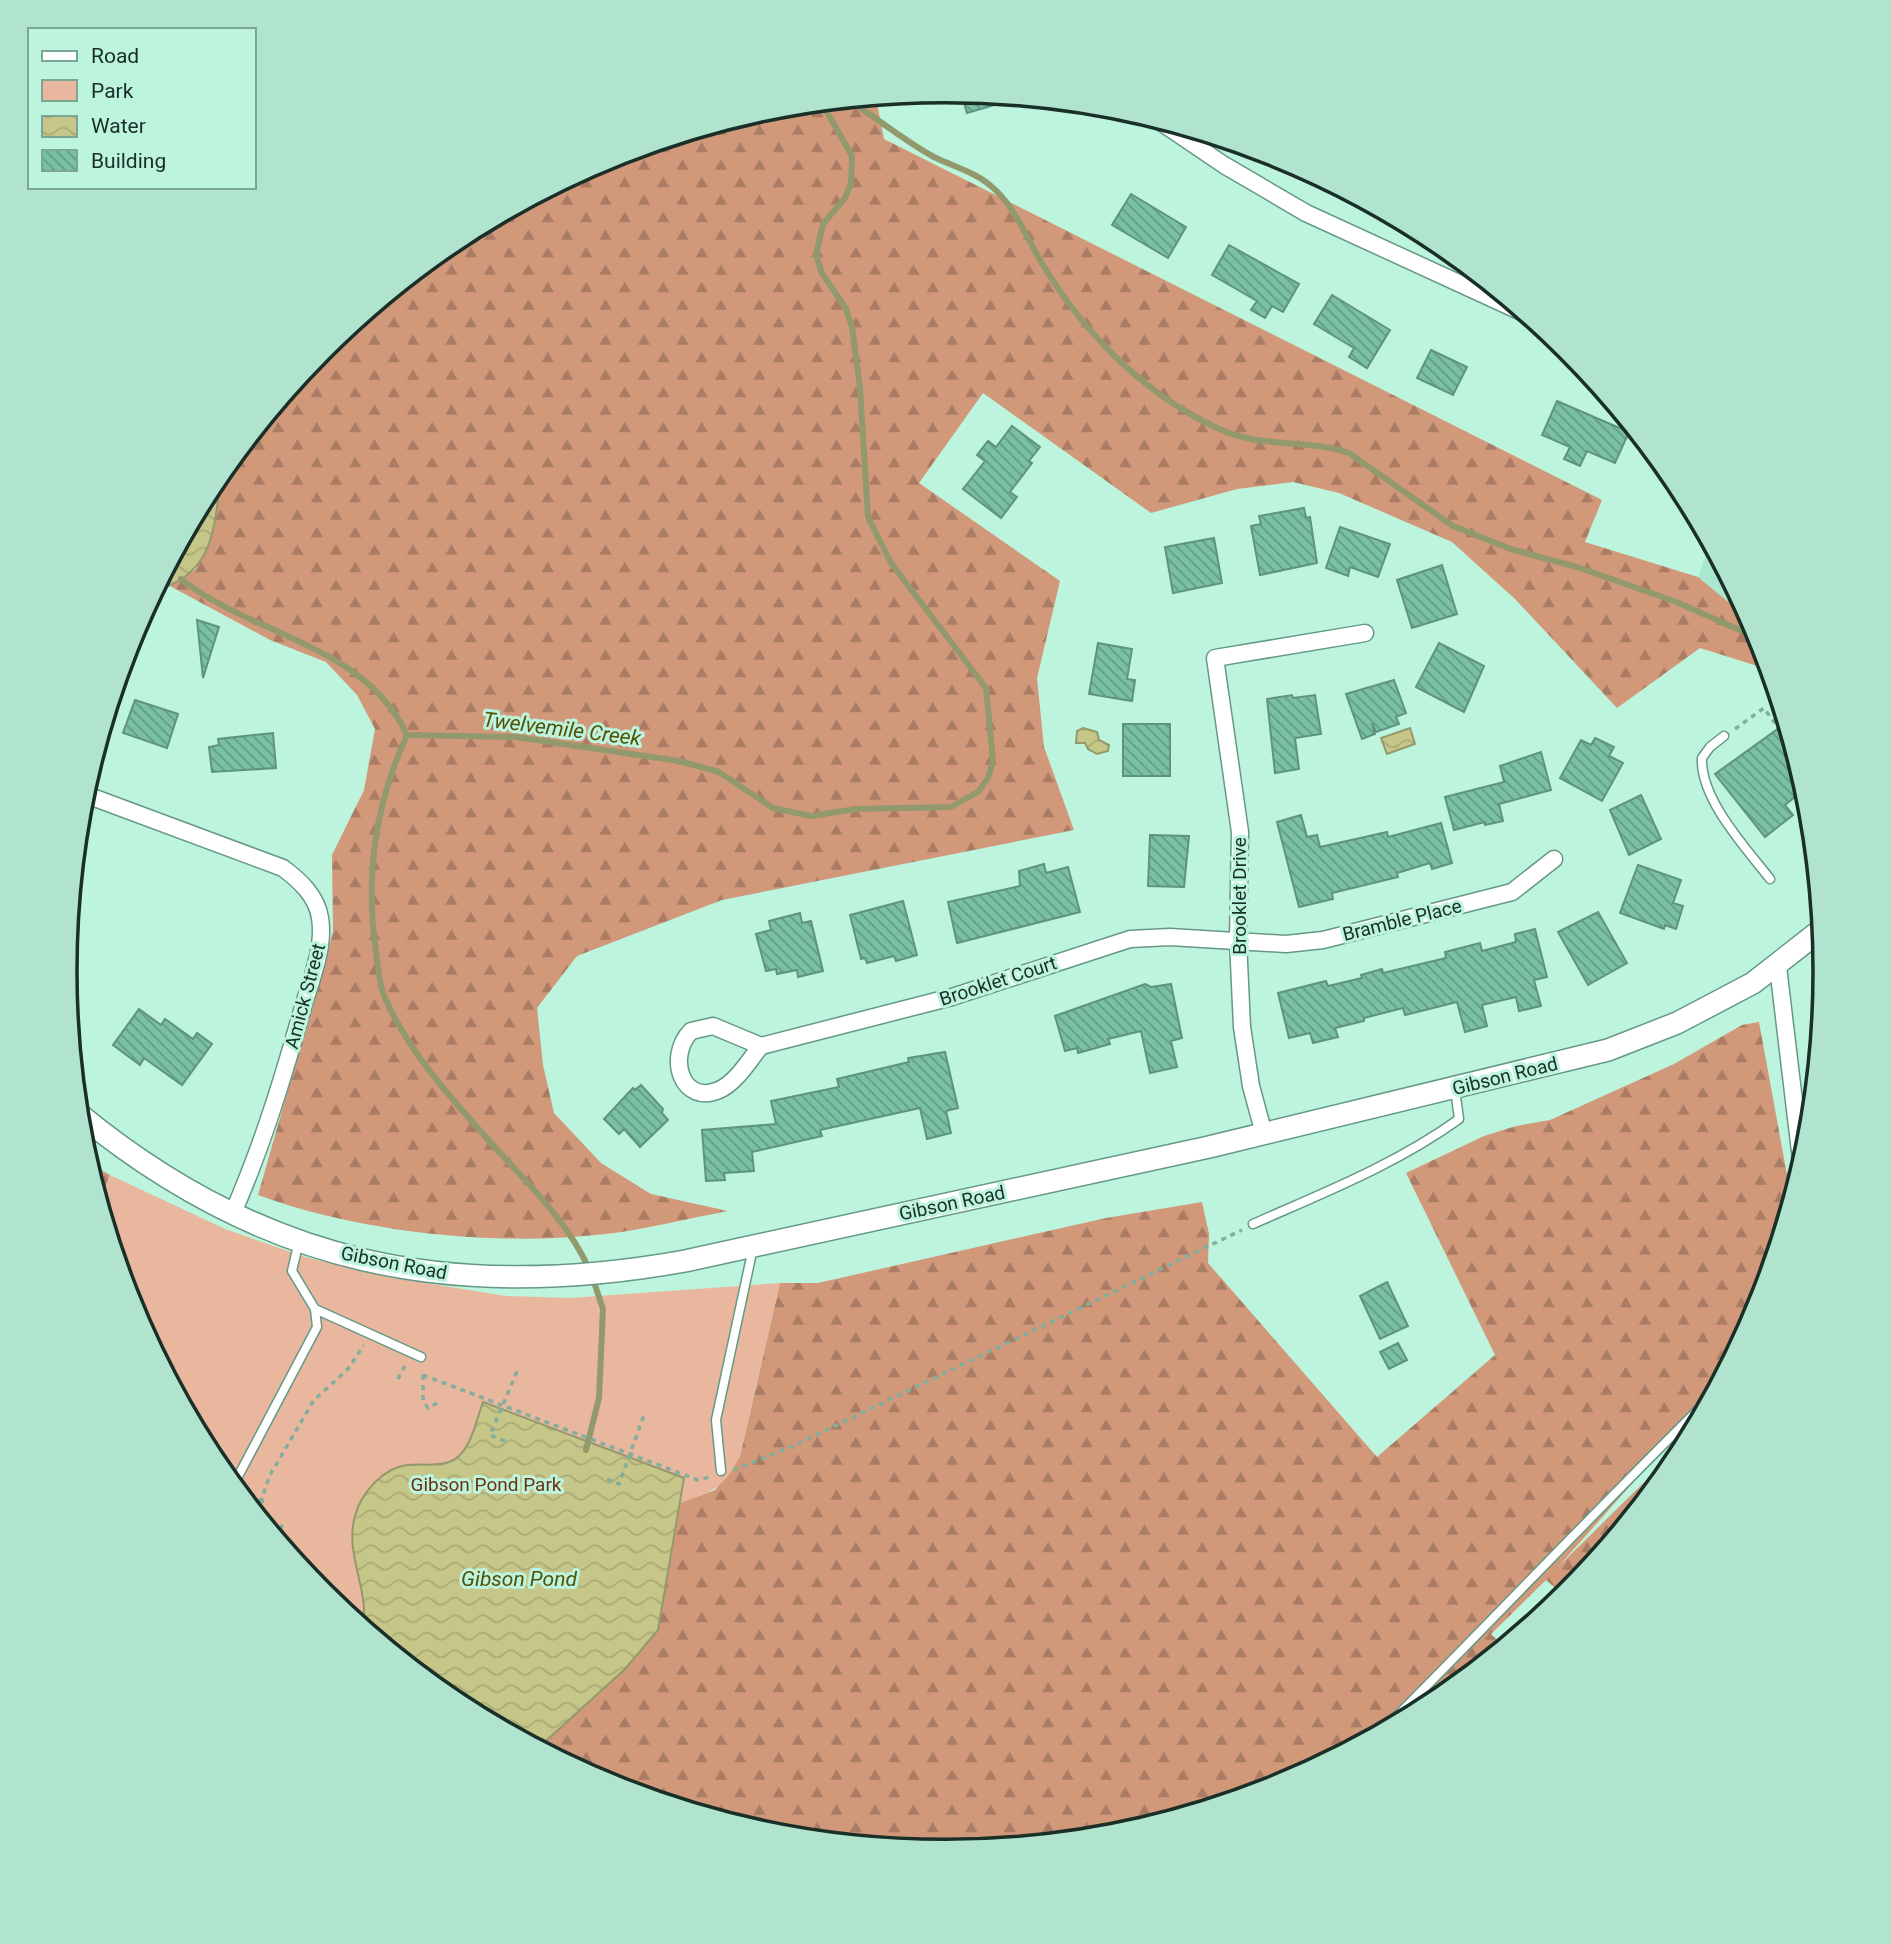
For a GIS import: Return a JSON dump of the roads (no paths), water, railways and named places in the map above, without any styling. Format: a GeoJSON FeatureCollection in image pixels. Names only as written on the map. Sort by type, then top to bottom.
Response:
{"type":"FeatureCollection","features":[{"type":"Feature","properties":{"kind":"street"},"geometry":{"type":"LineString","coordinates":[[1182,137],[1224,165],[1306,213],[1494,299]]}},
{"type":"Feature","properties":{"kind":"street","name":"Brooklet Drive"},"geometry":{"type":"LineString","coordinates":[[1264,1134],[1251,1086],[1242,1027],[1238,940],[1238,806],[1215,658],[1365,633]]}},
{"type":"Feature","properties":{"kind":"street","name":"Amick Street"},"geometry":{"type":"LineString","coordinates":[[95,798],[282,868],[306,889],[320,914],[317,957],[272,1115],[232,1215]]}},
{"type":"Feature","properties":{"kind":"street","name":"Bramble Place"},"geometry":{"type":"LineString","coordinates":[[1238,940],[1303,943],[1377,927],[1512,892],[1554,859]]}},
{"type":"Feature","properties":{"kind":"street","name":"Brooklet Court"},"geometry":{"type":"LineString","coordinates":[[761,1046],[962,995],[1130,939],[1170,937],[1238,940]]}},
{"type":"Feature","properties":{"kind":"street","name":"Gibson Road"},"geometry":{"type":"LineString","coordinates":[[91,1123],[148,1167],[232,1215],[299,1241],[388,1265],[506,1279],[590,1275],[647,1268],[754,1246],[1264,1134],[1455,1089],[1642,1038],[1727,998],[1778,967],[1813,937]]}},
{"type":"Feature","properties":{"kind":"street"},"geometry":{"type":"LineString","coordinates":[[1778,967],[1798,1135]]}},
{"type":"Feature","properties":{"kind":"street"},"geometry":{"type":"LineString","coordinates":[[713,1026],[761,1046],[727,1086],[716,1091],[694,1089],[679,1072],[677,1061],[682,1040],[700,1027],[713,1026]]}},
{"type":"Feature","properties":{"kind":"lane"},"geometry":{"type":"LineString","coordinates":[[1724,736],[1710,747],[1702,758],[1706,780],[1727,823],[1770,879]]}},
{"type":"Feature","properties":{"kind":"lane"},"geometry":{"type":"LineString","coordinates":[[1253,1224],[1362,1176],[1439,1134],[1459,1119],[1455,1089]]}},
{"type":"Feature","properties":{"kind":"lane"},"geometry":{"type":"LineString","coordinates":[[238,1476],[315,1334],[315,1309],[292,1271],[299,1241]]}},
{"type":"Feature","properties":{"kind":"lane"},"geometry":{"type":"LineString","coordinates":[[721,1471],[716,1420],[754,1246]]}},
{"type":"Feature","properties":{"kind":"lane"},"geometry":{"type":"LineString","coordinates":[[315,1309],[421,1357]]}},
{"type":"Feature","properties":{"kind":"lane"},"geometry":{"type":"LineString","coordinates":[[1405,1708],[1497,1618],[1603,1504],[1692,1416]]}},
{"type":"Feature","properties":{"kind":"water"},"geometry":{"type":"Polygon","coordinates":[[[218,497],[209,544],[202,559],[176,583],[168,586],[218,497]]]}},
{"type":"Feature","properties":{"kind":"water"},"geometry":{"type":"Polygon","coordinates":[[[1083,728],[1097,732],[1099,740],[1109,745],[1108,751],[1097,754],[1088,749],[1085,743],[1076,743],[1077,731],[1083,728]]]}},
{"type":"Feature","properties":{"kind":"water"},"geometry":{"type":"Polygon","coordinates":[[[1410,728],[1415,744],[1387,754],[1381,738],[1410,728]]]}},
{"type":"Feature","properties":{"kind":"water","name":"Gibson Pond"},"geometry":{"type":"Polygon","coordinates":[[[483,1402],[684,1478],[658,1630],[625,1669],[545,1742],[463,1694],[417,1661],[364,1616],[352,1530],[362,1499],[374,1483],[390,1471],[407,1465],[447,1463],[464,1451],[483,1402]]]}},
{"type":"Feature","properties":{"kind":"waterway"},"geometry":{"type":"LineString","coordinates":[[860,108],[923,151],[971,173],[1000,194],[1060,291],[1099,340],[1145,383],[1196,417],[1224,431],[1255,440],[1318,446],[1349,453],[1453,526],[1511,549],[1577,567],[1674,601],[1744,632]]}},
{"type":"Feature","properties":{"kind":"waterway","name":"Twelvemile Creek"},"geometry":{"type":"LineString","coordinates":[[407,735],[516,737],[679,761],[719,772],[773,808],[811,816],[856,809],[951,807],[978,792],[988,778],[993,761],[986,688],[891,563],[868,517],[860,388],[852,327],[846,309],[822,273],[816,255],[823,224],[845,198],[851,184],[852,156],[827,112]]}},
{"type":"Feature","properties":{"kind":"waterway"},"geometry":{"type":"LineString","coordinates":[[181,579],[209,598],[336,661],[364,681],[388,705],[407,735]]}},
{"type":"Feature","properties":{"kind":"waterway","name":"Twelvemile Creek"},"geometry":{"type":"LineString","coordinates":[[407,735],[387,788],[375,841],[373,923],[383,993],[406,1038],[432,1075],[558,1218],[589,1269]]}},
{"type":"Feature","properties":{"kind":"waterway","name":"Twelvemile Creek"},"geometry":{"type":"LineString","coordinates":[[586,1450],[599,1398],[603,1309],[593,1279]]}},
{"type":"Feature","properties":{"kind":"park label","name":"Gibson Pond Park"},"geometry":{"type":"Point","coordinates":[486,1484]}}]}
